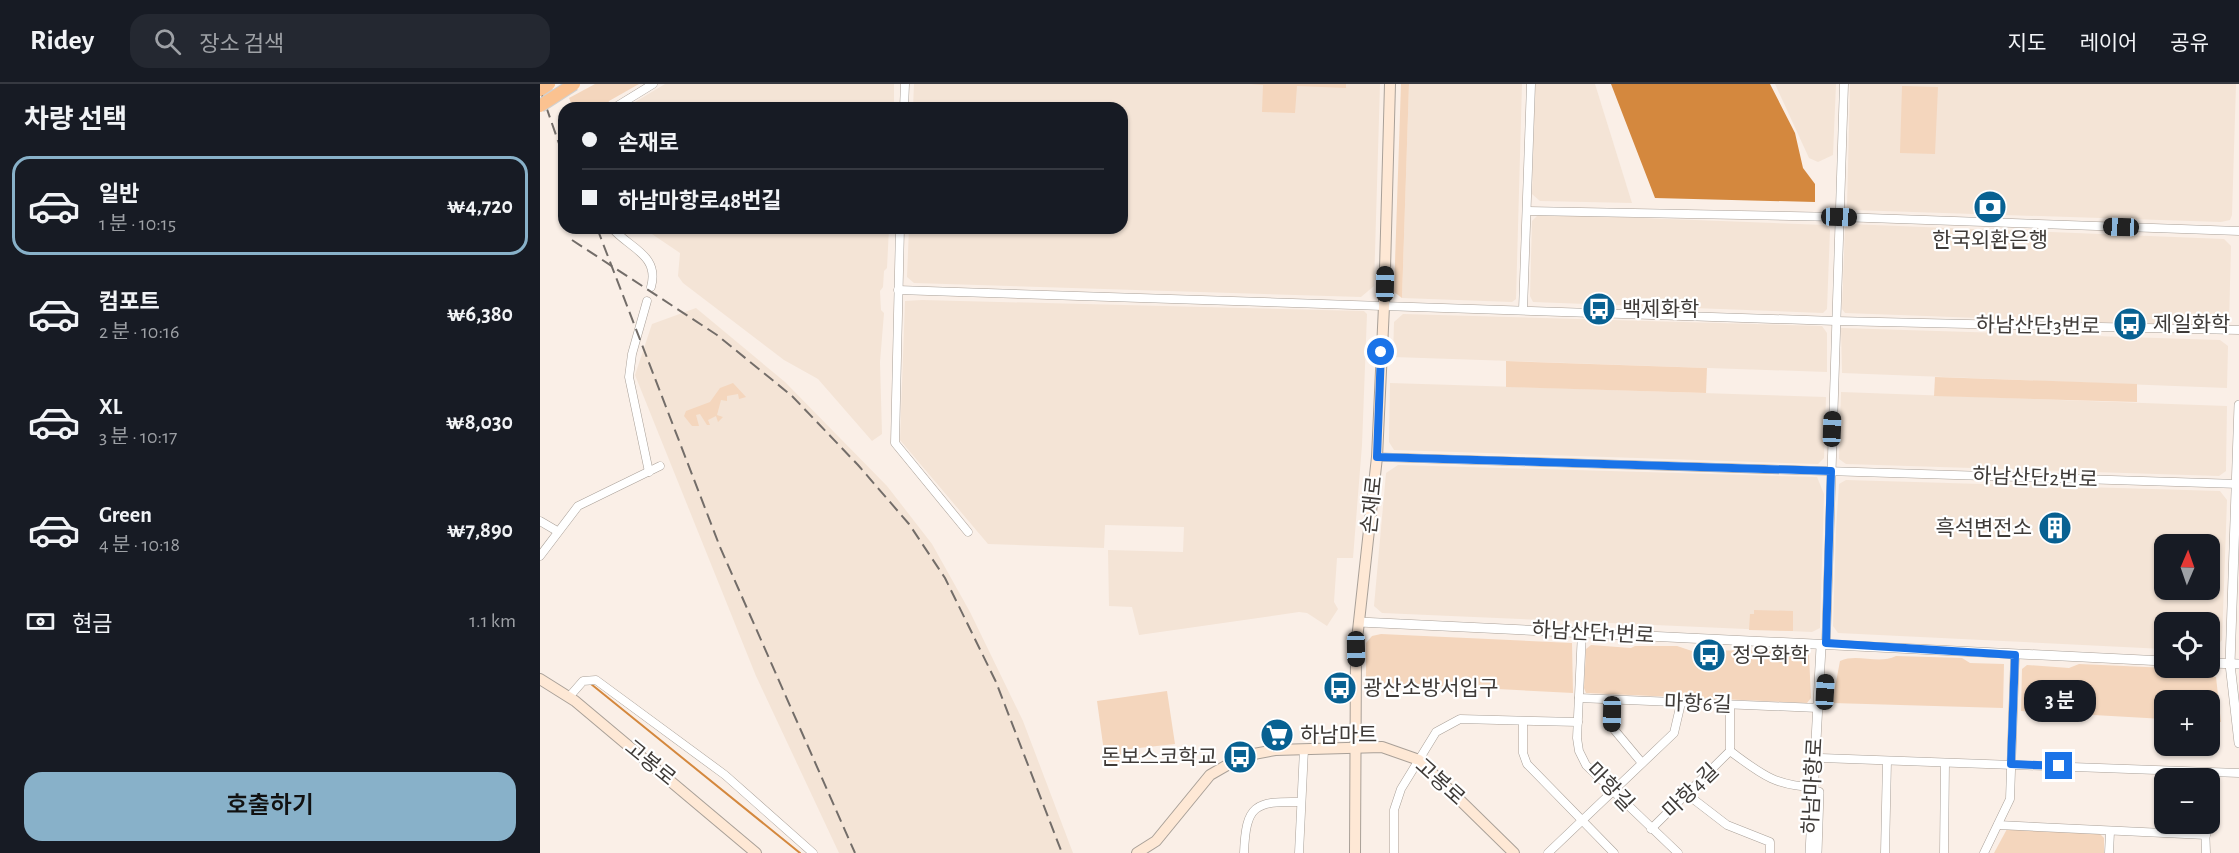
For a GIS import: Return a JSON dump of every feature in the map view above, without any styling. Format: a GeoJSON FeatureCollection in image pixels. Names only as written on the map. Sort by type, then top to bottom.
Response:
{"type":"FeatureCollection","features":[{"type":"Feature","properties":{"kind":"highway"},"geometry":{"type":"LineString","coordinates":[[540,90],[549,84]]}},
{"type":"Feature","properties":{"kind":"highway"},"geometry":{"type":"LineString","coordinates":[[540,106],[574,84]]}},
{"type":"Feature","properties":{"kind":"main road","name":"손재로"},"geometry":{"type":"LineString","coordinates":[[1355,853],[1356,649],[1377,457],[1390,84]]}},
{"type":"Feature","properties":{"kind":"main road","name":"고봉로"},"geometry":{"type":"LineString","coordinates":[[540,679],[569,697],[709,811],[756,853]]}},
{"type":"Feature","properties":{"kind":"main road","name":"고봉로"},"geometry":{"type":"LineString","coordinates":[[1137,853],[1156,841],[1197,789],[1220,767],[1247,755],[1304,748],[1382,747],[1419,760],[1514,853]]}},
{"type":"Feature","properties":{"kind":"street"},"geometry":{"type":"LineString","coordinates":[[624,102],[653,84]]}},
{"type":"Feature","properties":{"kind":"street"},"geometry":{"type":"LineString","coordinates":[[904,102],[905,84]]}},
{"type":"Feature","properties":{"kind":"street"},"geometry":{"type":"LineString","coordinates":[[1523,310],[1531,84]]}},
{"type":"Feature","properties":{"kind":"street"},"geometry":{"type":"LineString","coordinates":[[1826,643],[1844,84]]}},
{"type":"Feature","properties":{"kind":"street"},"geometry":{"type":"LineString","coordinates":[[1528,211],[1839,217],[2239,231]]}},
{"type":"Feature","properties":{"kind":"street"},"geometry":{"type":"LineString","coordinates":[[619,234],[649,260],[654,277],[651,287]]}},
{"type":"Feature","properties":{"kind":"street"},"geometry":{"type":"LineString","coordinates":[[900,234],[895,443],[968,532]]}},
{"type":"Feature","properties":{"kind":"street","name":"하남산단3번로"},"geometry":{"type":"LineString","coordinates":[[898,290],[1836,321],[2239,330]]}},
{"type":"Feature","properties":{"kind":"street"},"geometry":{"type":"LineString","coordinates":[[647,301],[632,354],[629,377],[649,472]]}},
{"type":"Feature","properties":{"kind":"street"},"geometry":{"type":"LineString","coordinates":[[2239,405],[2234,664],[2239,743]]}},
{"type":"Feature","properties":{"kind":"street","name":"하남산단2번로"},"geometry":{"type":"LineString","coordinates":[[1377,457],[2238,484]]}},
{"type":"Feature","properties":{"kind":"street"},"geometry":{"type":"LineString","coordinates":[[540,556],[571,513],[588,500],[660,466]]}},
{"type":"Feature","properties":{"kind":"street"},"geometry":{"type":"LineString","coordinates":[[540,521],[557,531]]}},
{"type":"Feature","properties":{"kind":"street","name":"하남산단1번로"},"geometry":{"type":"LineString","coordinates":[[1359,622],[2154,661]]}},
{"type":"Feature","properties":{"kind":"street","name":"마항길"},"geometry":{"type":"LineString","coordinates":[[1582,632],[1579,751],[1586,765],[1678,853]]}},
{"type":"Feature","properties":{"kind":"street","name":"하남마항로"},"geometry":{"type":"LineString","coordinates":[[1810,853],[1821,647],[1826,643]]}},
{"type":"Feature","properties":{"kind":"street","name":"하남마항로"},"geometry":{"type":"LineString","coordinates":[[1817,853],[1826,643]]}},
{"type":"Feature","properties":{"kind":"street"},"geometry":{"type":"LineString","coordinates":[[1984,853],[2010,799],[2015,655]]}},
{"type":"Feature","properties":{"kind":"street"},"geometry":{"type":"LineString","coordinates":[[569,697],[583,681],[596,680],[725,775],[813,853]]}},
{"type":"Feature","properties":{"kind":"street","name":"마항6길"},"geometry":{"type":"LineString","coordinates":[[1579,698],[1818,708]]}},
{"type":"Feature","properties":{"kind":"street"},"geometry":{"type":"LineString","coordinates":[[1612,701],[1612,728],[1642,763]]}},
{"type":"Feature","properties":{"kind":"street"},"geometry":{"type":"LineString","coordinates":[[1548,853],[1674,733],[1681,703]]}},
{"type":"Feature","properties":{"kind":"street","name":"마항4길"},"geometry":{"type":"LineString","coordinates":[[1651,829],[1688,795],[1730,751],[1730,705]]}},
{"type":"Feature","properties":{"kind":"street"},"geometry":{"type":"LineString","coordinates":[[1394,853],[1395,801],[1436,732],[1460,719],[1578,722]]}},
{"type":"Feature","properties":{"kind":"street"},"geometry":{"type":"LineString","coordinates":[[1523,722],[1523,753],[1527,764],[1614,853]]}},
{"type":"Feature","properties":{"kind":"street"},"geometry":{"type":"LineString","coordinates":[[1299,853],[1304,748]]}},
{"type":"Feature","properties":{"kind":"street","name":"마항4길"},"geometry":{"type":"LineString","coordinates":[[1730,751],[1766,778],[1793,786],[1814,787]]}},
{"type":"Feature","properties":{"kind":"street"},"geometry":{"type":"LineString","coordinates":[[1821,759],[2011,764],[2154,772]]}},
{"type":"Feature","properties":{"kind":"street"},"geometry":{"type":"LineString","coordinates":[[1885,853],[1887,761]]}},
{"type":"Feature","properties":{"kind":"street"},"geometry":{"type":"LineString","coordinates":[[1944,853],[1945,763]]}},
{"type":"Feature","properties":{"kind":"street"},"geometry":{"type":"LineString","coordinates":[[2220,774],[2239,773]]}},
{"type":"Feature","properties":{"kind":"street"},"geometry":{"type":"LineString","coordinates":[[1688,795],[1727,825],[1770,842],[1770,853]]}},
{"type":"Feature","properties":{"kind":"street"},"geometry":{"type":"LineString","coordinates":[[1244,853],[1245,824],[1257,809],[1273,802],[1301,802]]}},
{"type":"Feature","properties":{"kind":"street"},"geometry":{"type":"LineString","coordinates":[[1998,825],[2206,835],[2206,853]]}},
{"type":"Feature","properties":{"kind":"street"},"geometry":{"type":"LineString","coordinates":[[2109,853],[2110,832]]}},
{"type":"Feature","properties":{"kind":"street"},"geometry":{"type":"LineString","coordinates":[[1146,853],[1156,841]]}},
{"type":"Feature","properties":{"kind":"shaded area"},"geometry":{"type":"Polygon","coordinates":[[[595,84],[639,84],[609,102],[571,102],[569,98],[595,84]]]}},
{"type":"Feature","properties":{"kind":"shaded area"},"geometry":{"type":"Polygon","coordinates":[[[665,84],[894,84],[894,102],[635,102],[665,84]]]}},
{"type":"Feature","properties":{"kind":"shaded area"},"geometry":{"type":"Polygon","coordinates":[[[914,84],[1380,84],[1374,286],[1361,297],[914,283],[907,277],[909,234],[1128,234],[1128,102],[913,102],[914,84]]]}},
{"type":"Feature","properties":{"kind":"shaded area"},"geometry":{"type":"Polygon","coordinates":[[[1250,84],[1346,84],[1346,88],[1297,86],[1295,113],[1262,112],[1263,85],[1250,84]]]}},
{"type":"Feature","properties":{"kind":"shaded area"},"geometry":{"type":"Polygon","coordinates":[[[1401,84],[1409,84],[1402,298],[1394,292],[1401,84]]]}},
{"type":"Feature","properties":{"kind":"shaded area"},"geometry":{"type":"Polygon","coordinates":[[[1409,84],[1522,84],[1516,299],[1512,302],[1402,298],[1409,84]]]}},
{"type":"Feature","properties":{"kind":"shaded area"},"geometry":{"type":"Polygon","coordinates":[[[1535,84],[1595,84],[1632,203],[1540,201],[1532,194],[1535,84]]]}},
{"type":"Feature","properties":{"kind":"shaded area"},"geometry":{"type":"Polygon","coordinates":[[[1611,84],[1770,84],[1795,133],[1803,168],[1815,184],[1815,202],[1655,198],[1611,84]]]}},
{"type":"Feature","properties":{"kind":"shaded area"},"geometry":{"type":"Polygon","coordinates":[[[1775,84],[1836,84],[1833,155],[1818,162],[1809,158],[1775,84]]]}},
{"type":"Feature","properties":{"kind":"shaded area"},"geometry":{"type":"Polygon","coordinates":[[[1850,84],[2236,84],[2232,215],[2230,220],[2221,222],[1853,210],[1847,207],[1850,84]]]}},
{"type":"Feature","properties":{"kind":"shaded area"},"geometry":{"type":"Polygon","coordinates":[[[1902,86],[1938,87],[1935,154],[1900,153],[1902,86]]]}},
{"type":"Feature","properties":{"kind":"shaded area"},"geometry":{"type":"Polygon","coordinates":[[[1539,214],[1826,225],[1830,230],[1827,309],[1823,313],[1533,302],[1530,296],[1532,221],[1539,214]]]}},
{"type":"Feature","properties":{"kind":"shaded area"},"geometry":{"type":"Polygon","coordinates":[[[1849,224],[2224,239],[2231,246],[2229,323],[2226,327],[1845,313],[1842,309],[1845,227],[1849,224]]]}},
{"type":"Feature","properties":{"kind":"shaded area"},"geometry":{"type":"Polygon","coordinates":[[[652,234],[889,234],[887,268],[884,271],[883,287],[880,291],[881,310],[884,313],[880,362],[882,434],[872,441],[818,379],[784,360],[683,283],[678,276],[680,253],[652,234]]]}},
{"type":"Feature","properties":{"kind":"shaded area"},"geometry":{"type":"Polygon","coordinates":[[[905,301],[1364,311],[1367,314],[1362,445],[1353,558],[1337,558],[1334,602],[1338,609],[1327,626],[1307,613],[1299,612],[1139,635],[1132,607],[1109,606],[1108,550],[1183,552],[1184,527],[1105,525],[1104,548],[988,544],[900,440],[905,301]]]}},
{"type":"Feature","properties":{"kind":"shaded area"},"geometry":{"type":"Polygon","coordinates":[[[696,308],[785,382],[887,486],[932,544],[970,612],[1023,721],[1073,853],[839,853],[756,676],[635,375],[652,324],[696,308]]]}},
{"type":"Feature","properties":{"kind":"shaded area"},"geometry":{"type":"Polygon","coordinates":[[[1403,314],[1822,326],[1827,333],[1827,372],[1393,357],[1394,322],[1403,314]]]}},
{"type":"Feature","properties":{"kind":"shaded area"},"geometry":{"type":"Polygon","coordinates":[[[1841,328],[2220,340],[2228,346],[2227,388],[1842,373],[1841,328]]]}},
{"type":"Feature","properties":{"kind":"shaded area"},"geometry":{"type":"Polygon","coordinates":[[[1506,361],[1707,368],[1706,393],[1506,387],[1506,361]]]}},
{"type":"Feature","properties":{"kind":"shaded area"},"geometry":{"type":"Polygon","coordinates":[[[1935,377],[2137,384],[2137,402],[1934,396],[1935,377]]]}},
{"type":"Feature","properties":{"kind":"shaded area"},"geometry":{"type":"Polygon","coordinates":[[[733,383],[746,397],[739,399],[738,394],[727,396],[727,401],[721,400],[717,415],[723,417],[718,422],[716,416],[708,420],[710,425],[707,425],[700,414],[696,415],[699,426],[692,426],[684,416],[686,411],[710,402],[720,388],[733,383]]]}},
{"type":"Feature","properties":{"kind":"shaded area"},"geometry":{"type":"Polygon","coordinates":[[[1390,383],[1826,397],[1824,458],[1818,464],[1394,450],[1389,442],[1390,383]]]}},
{"type":"Feature","properties":{"kind":"shaded area"},"geometry":{"type":"Polygon","coordinates":[[[1841,392],[2227,406],[2226,471],[2219,476],[1846,464],[1839,459],[1841,392]]]}},
{"type":"Feature","properties":{"kind":"shaded area"},"geometry":{"type":"Polygon","coordinates":[[[1398,465],[1817,477],[1824,494],[1820,628],[1812,632],[1382,613],[1374,606],[1386,473],[1398,465]]]}},
{"type":"Feature","properties":{"kind":"shaded area"},"geometry":{"type":"Polygon","coordinates":[[[1846,480],[2220,491],[2227,500],[2222,640],[2220,642],[2220,612],[2154,612],[2154,649],[1838,633],[1833,626],[1839,484],[1846,480]]]}},
{"type":"Feature","properties":{"kind":"shaded area"},"geometry":{"type":"Polygon","coordinates":[[[1754,610],[1793,611],[1793,631],[1749,630],[1750,614],[1754,614],[1754,610]]]}},
{"type":"Feature","properties":{"kind":"shaded area"},"geometry":{"type":"Polygon","coordinates":[[[1381,634],[1572,643],[1573,693],[1366,682],[1366,643],[1372,636],[1381,634]]]}},
{"type":"Feature","properties":{"kind":"shaded area"},"geometry":{"type":"Polygon","coordinates":[[[1591,645],[1631,648],[1635,646],[1677,646],[1692,651],[1764,650],[1778,654],[1809,655],[1811,698],[1807,703],[1586,693],[1584,688],[1586,649],[1591,645]]]}},
{"type":"Feature","properties":{"kind":"shaded area"},"geometry":{"type":"Polygon","coordinates":[[[1896,656],[1962,658],[1970,663],[2004,664],[2003,708],[1832,703],[1840,661],[1896,656]]]}},
{"type":"Feature","properties":{"kind":"shaded area"},"geometry":{"type":"Polygon","coordinates":[[[2079,664],[2154,667],[2154,678],[2216,678],[2217,690],[2154,690],[2154,718],[2021,711],[2022,669],[2027,665],[2069,668],[2079,664]]]}},
{"type":"Feature","properties":{"kind":"shaded area"},"geometry":{"type":"Polygon","coordinates":[[[1167,691],[1175,744],[1139,748],[1140,762],[1106,766],[1097,701],[1167,691]]]}},
{"type":"Feature","properties":{"kind":"shaded area"},"geometry":{"type":"Polygon","coordinates":[[[2007,829],[2100,834],[2104,838],[2104,853],[1994,853],[2007,829]]]}},
{"type":"Feature","properties":{"kind":"waterway"},"geometry":{"type":"LineString","coordinates":[[591,684],[800,853]]}},
{"type":"Feature","properties":{"kind":"railway"},"geometry":{"type":"LineString","coordinates":[[540,89],[558,141]]}},
{"type":"Feature","properties":{"kind":"railway"},"geometry":{"type":"LineString","coordinates":[[599,234],[720,547],[855,853]]}},
{"type":"Feature","properties":{"kind":"railway"},"geometry":{"type":"LineString","coordinates":[[572,240],[717,335],[792,396],[858,465],[909,524],[945,578],[996,682],[1062,853]]}},
{"type":"Feature","properties":{"kind":"place","name":"한국외환은행"},"geometry":{"type":"Point","coordinates":[1990,207]}},
{"type":"Feature","properties":{"kind":"place","name":"백제화학"},"geometry":{"type":"Point","coordinates":[1599,309]}},
{"type":"Feature","properties":{"kind":"place","name":"제일화학"},"geometry":{"type":"Point","coordinates":[2130,324]}},
{"type":"Feature","properties":{"kind":"place","name":"흑석변전소"},"geometry":{"type":"Point","coordinates":[2055,528]}},
{"type":"Feature","properties":{"kind":"place","name":"정우화학"},"geometry":{"type":"Point","coordinates":[1709,655]}},
{"type":"Feature","properties":{"kind":"place","name":"광산소방서입구"},"geometry":{"type":"Point","coordinates":[1340,688]}},
{"type":"Feature","properties":{"kind":"place","name":"하남마트"},"geometry":{"type":"Point","coordinates":[1277,735]}},
{"type":"Feature","properties":{"kind":"place","name":"돈보스코학교"},"geometry":{"type":"Point","coordinates":[1240,757]}},
{"type":"Feature","properties":{"kind":"route"},"geometry":{"type":"LineString","coordinates":[[1381,352],[1377,457],[1831,471],[1826,643],[2015,655],[2011,764],[2059,766]]}}]}
